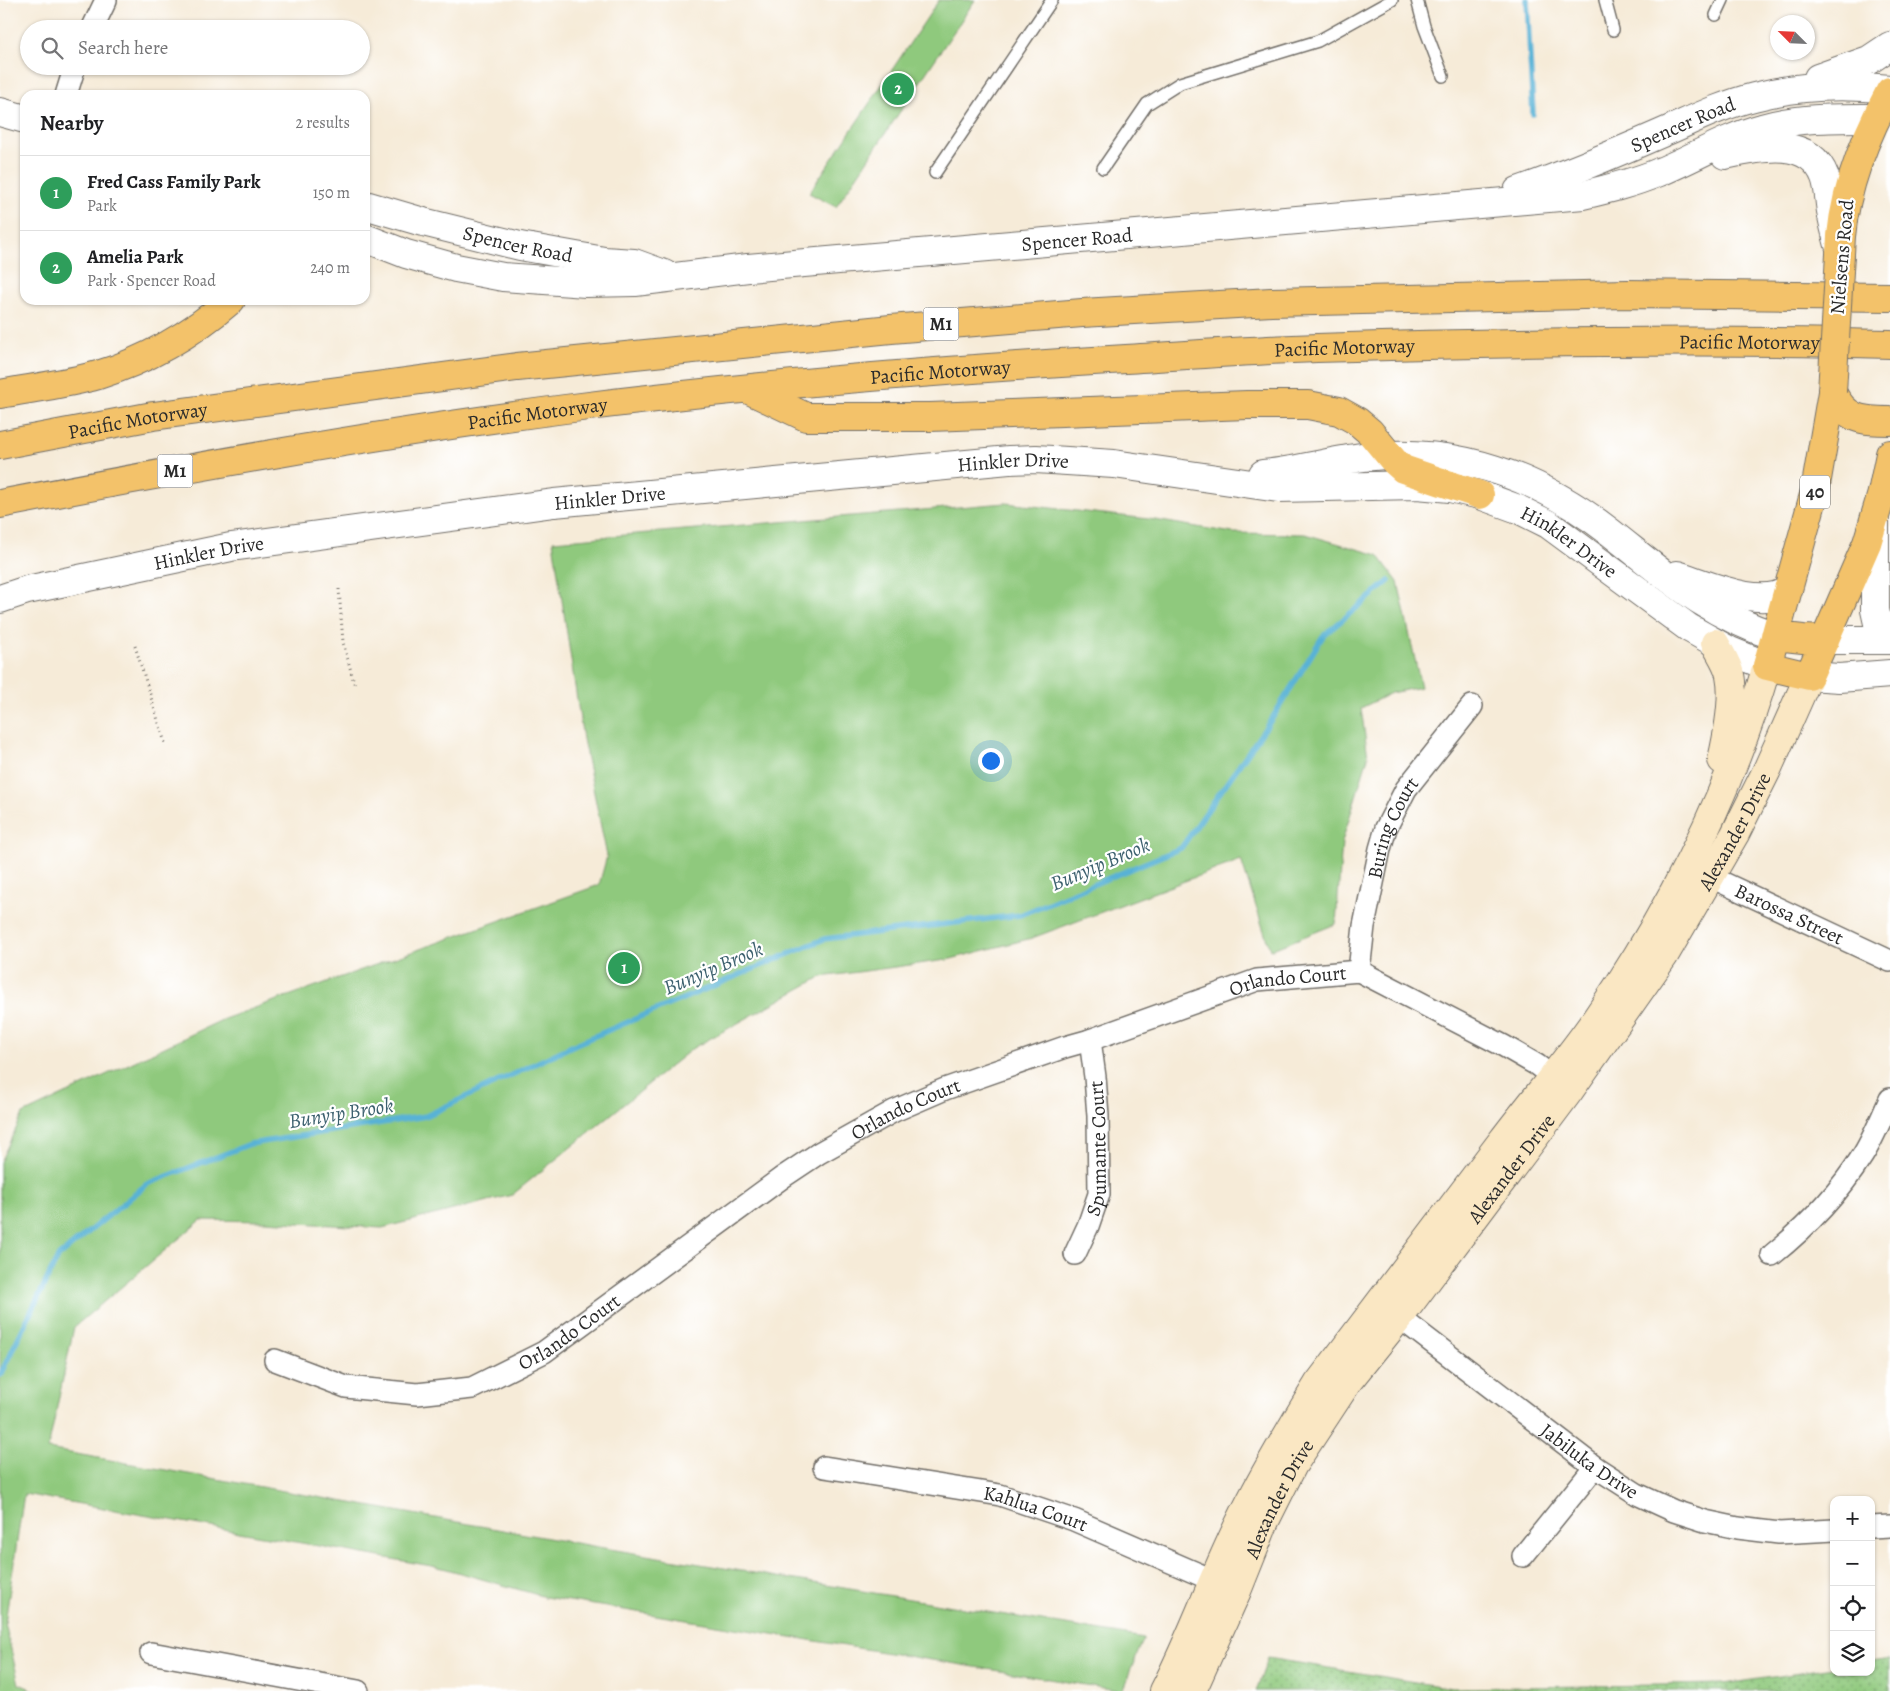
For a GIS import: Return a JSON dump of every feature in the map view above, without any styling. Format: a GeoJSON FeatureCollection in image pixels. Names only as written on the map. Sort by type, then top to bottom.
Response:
{"type":"FeatureCollection","features":[{"type":"Feature","properties":{"kind":"main road","name":"Nielsens Road"},"geometry":{"type":"LineString","coordinates":[[1776,636],[1815,492],[1832,392],[1840,251],[1848,190],[1862,151],[1883,117],[1890,90]]}},
{"type":"Feature","properties":{"kind":"main road","name":"Pacific Motorway"},"geometry":{"type":"LineString","coordinates":[[0,445],[153,416],[517,367],[891,328],[1082,313],[1271,302],[1627,294],[1890,297]]}},
{"type":"Feature","properties":{"kind":"main road"},"geometry":{"type":"LineString","coordinates":[[0,394],[97,375],[127,365],[184,336],[225,305]]}},
{"type":"Feature","properties":{"kind":"main road","name":"Pacific Motorway"},"geometry":{"type":"LineString","coordinates":[[0,504],[351,441],[566,409],[746,389],[1045,364],[1313,348],[1533,343],[1810,342],[1890,344]]}},
{"type":"Feature","properties":{"kind":"main road"},"geometry":{"type":"LineString","coordinates":[[746,389],[806,417],[930,417],[1247,405],[1308,405],[1334,410],[1351,417],[1370,432],[1388,454],[1403,468],[1480,495]]}},
{"type":"Feature","properties":{"kind":"main road"},"geometry":{"type":"LineString","coordinates":[[1832,392],[1840,406],[1853,416],[1866,420],[1890,421]]}},
{"type":"Feature","properties":{"kind":"main road","name":"40"},"geometry":{"type":"LineString","coordinates":[[1825,640],[1856,570],[1882,498],[1890,454]]}},
{"type":"Feature","properties":{"kind":"main road","name":"40"},"geometry":{"type":"LineString","coordinates":[[1767,666],[1776,636]]}},
{"type":"Feature","properties":{"kind":"main road","name":"Hinkler Drive"},"geometry":{"type":"LineString","coordinates":[[1776,636],[1803,640],[1825,640]]}},
{"type":"Feature","properties":{"kind":"main road","name":"Alexander Drive"},"geometry":{"type":"LineString","coordinates":[[1192,1691],[1225,1586],[1240,1522],[1284,1439],[1318,1384],[1390,1311],[1503,1139],[1561,1083],[1622,980],[1699,863],[1752,801],[1825,640]]}},
{"type":"Feature","properties":{"kind":"main road"},"geometry":{"type":"LineString","coordinates":[[1699,863],[1729,717],[1730,674],[1715,644]]}},
{"type":"Feature","properties":{"kind":"main road","name":"Hinkler Drive"},"geometry":{"type":"LineString","coordinates":[[1767,666],[1809,676]]}},
{"type":"Feature","properties":{"kind":"main road","name":"Alexander Drive"},"geometry":{"type":"LineString","coordinates":[[1699,863],[1740,749],[1767,666]]}},
{"type":"Feature","properties":{"kind":"main road","name":"Alexander Drive"},"geometry":{"type":"LineString","coordinates":[[1164,1691],[1179,1661],[1225,1586]]}},
{"type":"Feature","properties":{"kind":"street"},"geometry":{"type":"LineString","coordinates":[[96,20],[106,0]]}},
{"type":"Feature","properties":{"kind":"street"},"geometry":{"type":"LineString","coordinates":[[1769,94],[1864,63],[1890,46]]}},
{"type":"Feature","properties":{"kind":"street"},"geometry":{"type":"LineString","coordinates":[[68,90],[72,75]]}},
{"type":"Feature","properties":{"kind":"street","name":"Spencer Road"},"geometry":{"type":"LineString","coordinates":[[1483,203],[1583,167],[1731,104],[1799,88],[1843,85],[1890,90]]}},
{"type":"Feature","properties":{"kind":"street"},"geometry":{"type":"LineString","coordinates":[[0,112],[20,118]]}},
{"type":"Feature","properties":{"kind":"street","name":"Spencer Road"},"geometry":{"type":"LineString","coordinates":[[370,240],[414,256],[456,268],[503,277],[586,283],[635,282],[670,276],[758,267],[1583,195],[1656,174],[1726,141],[1771,126],[1818,119],[1883,117]]}},
{"type":"Feature","properties":{"kind":"street"},"geometry":{"type":"LineString","coordinates":[[1656,174],[1714,157],[1747,150],[1786,147],[1796,150],[1808,156],[1817,164],[1825,177],[1840,251]]}},
{"type":"Feature","properties":{"kind":"street","name":"Spencer Road"},"geometry":{"type":"LineString","coordinates":[[370,206],[423,222],[520,246],[604,261],[634,263],[670,276]]}},
{"type":"Feature","properties":{"kind":"street","name":"Hinkler Drive"},"geometry":{"type":"LineString","coordinates":[[1224,479],[1282,472],[1344,459],[1388,454],[1455,460],[1508,472],[1576,507],[1690,595],[1724,614],[1776,636]]}},
{"type":"Feature","properties":{"kind":"street","name":"Hinkler Drive"},"geometry":{"type":"LineString","coordinates":[[0,599],[27,590],[231,547],[554,503],[1036,459],[1114,464],[1290,488],[1417,484],[1450,488],[1480,495],[1518,509],[1548,524],[1679,621],[1715,644],[1767,666]]}},
{"type":"Feature","properties":{"kind":"street"},"geometry":{"type":"LineString","coordinates":[[1882,498],[1875,610],[1879,628],[1889,640]]}},
{"type":"Feature","properties":{"kind":"street"},"geometry":{"type":"LineString","coordinates":[[1654,568],[1748,596],[1763,598],[1776,596],[1788,589]]}},
{"type":"Feature","properties":{"kind":"street","name":"Hinkler Drive"},"geometry":{"type":"LineString","coordinates":[[1825,640],[1889,640]]}},
{"type":"Feature","properties":{"kind":"street","name":"Hinkler Drive"},"geometry":{"type":"LineString","coordinates":[[1809,676],[1839,678],[1890,674]]}},
{"type":"Feature","properties":{"kind":"street","name":"Buring Court"},"geometry":{"type":"LineString","coordinates":[[1359,971],[1364,926],[1386,828],[1406,789],[1472,706]]}},
{"type":"Feature","properties":{"kind":"street","name":"Barossa Street"},"geometry":{"type":"LineString","coordinates":[[1699,863],[1890,961]]}},
{"type":"Feature","properties":{"kind":"street","name":"Orlando Court"},"geometry":{"type":"LineString","coordinates":[[275,1360],[346,1387],[417,1394],[472,1388],[544,1352],[783,1177],[846,1137],[894,1111],[945,1089],[1090,1040],[1257,980],[1359,971],[1504,1046],[1561,1083]]}},
{"type":"Feature","properties":{"kind":"street","name":"Spumante Court"},"geometry":{"type":"LineString","coordinates":[[1075,1254],[1088,1226],[1099,1194],[1098,1116],[1090,1040]]}},
{"type":"Feature","properties":{"kind":"street"},"geometry":{"type":"LineString","coordinates":[[1772,1255],[1794,1238],[1850,1175],[1864,1153],[1890,1099]]}},
{"type":"Feature","properties":{"kind":"street","name":"Jabiluka Drive"},"geometry":{"type":"LineString","coordinates":[[1390,1311],[1595,1467],[1637,1494],[1674,1511],[1705,1521],[1738,1528],[1779,1532],[1830,1530]]}},
{"type":"Feature","properties":{"kind":"street","name":"Kahlua Court"},"geometry":{"type":"LineString","coordinates":[[824,1467],[1000,1495],[1074,1520],[1225,1586]]}},
{"type":"Feature","properties":{"kind":"street"},"geometry":{"type":"LineString","coordinates":[[1523,1556],[1595,1467]]}},
{"type":"Feature","properties":{"kind":"street"},"geometry":{"type":"LineString","coordinates":[[1875,1527],[1890,1526]]}},
{"type":"Feature","properties":{"kind":"street"},"geometry":{"type":"LineString","coordinates":[[151,1653],[358,1691]]}},
{"type":"Feature","properties":{"kind":"lane"},"geometry":{"type":"LineString","coordinates":[[935,173],[1052,0]]}},
{"type":"Feature","properties":{"kind":"lane"},"geometry":{"type":"LineString","coordinates":[[1103,168],[1148,104],[1180,83],[1318,41],[1392,0]]}},
{"type":"Feature","properties":{"kind":"lane"},"geometry":{"type":"LineString","coordinates":[[1417,0],[1442,76]]}},
{"type":"Feature","properties":{"kind":"lane"},"geometry":{"type":"LineString","coordinates":[[1605,0],[1613,30]]}},
{"type":"Feature","properties":{"kind":"lane"},"geometry":{"type":"LineString","coordinates":[[1716,15],[1723,0]]}},
{"type":"Feature","properties":{"kind":"path"},"geometry":{"type":"LineString","coordinates":[[339,589],[343,642],[355,686]]}},
{"type":"Feature","properties":{"kind":"path"},"geometry":{"type":"LineString","coordinates":[[135,646],[166,746]]}},
{"type":"Feature","properties":{"kind":"green space"},"geometry":{"type":"Polygon","coordinates":[[[939,0],[975,0],[836,207],[809,193],[939,0]]]}},
{"type":"Feature","properties":{"kind":"green space"},"geometry":{"type":"Polygon","coordinates":[[[1006,503],[1149,519],[1233,533],[1305,534],[1378,555],[1398,582],[1421,687],[1391,693],[1361,708],[1368,757],[1342,842],[1336,924],[1270,950],[1241,860],[1032,938],[947,960],[821,977],[693,1048],[512,1195],[382,1228],[265,1221],[201,1220],[74,1327],[48,1449],[598,1547],[1144,1638],[1122,1691],[545,1597],[443,1568],[24,1494],[5,1623],[19,1684],[36,1691],[0,1691],[0,1162],[23,1114],[224,1019],[599,885],[607,856],[583,739],[553,541],[1006,503]]]}},
{"type":"Feature","properties":{"kind":"green space"},"geometry":{"type":"Polygon","coordinates":[[[1268,1658],[1452,1688],[1724,1684],[1830,1669],[1830,1676],[1875,1676],[1875,1660],[1890,1658],[1890,1691],[1256,1691],[1268,1658]]]}},
{"type":"Feature","properties":{"kind":"waterway","name":"Bunyip Brook"},"geometry":{"type":"LineString","coordinates":[[1527,0],[1533,114]]}},
{"type":"Feature","properties":{"kind":"waterway","name":"Bunyip Brook"},"geometry":{"type":"LineString","coordinates":[[0,1375],[58,1257],[147,1184],[250,1144],[426,1116],[576,1044],[824,939],[1020,915],[1181,848],[1273,717],[1323,636],[1389,581]]}},
{"type":"Feature","properties":{"kind":"place","name":"Amelia Park"},"geometry":{"type":"Point","coordinates":[898,89]}},
{"type":"Feature","properties":{"kind":"place","name":"Fred Cass Family Park"},"geometry":{"type":"Point","coordinates":[624,968]}}]}
